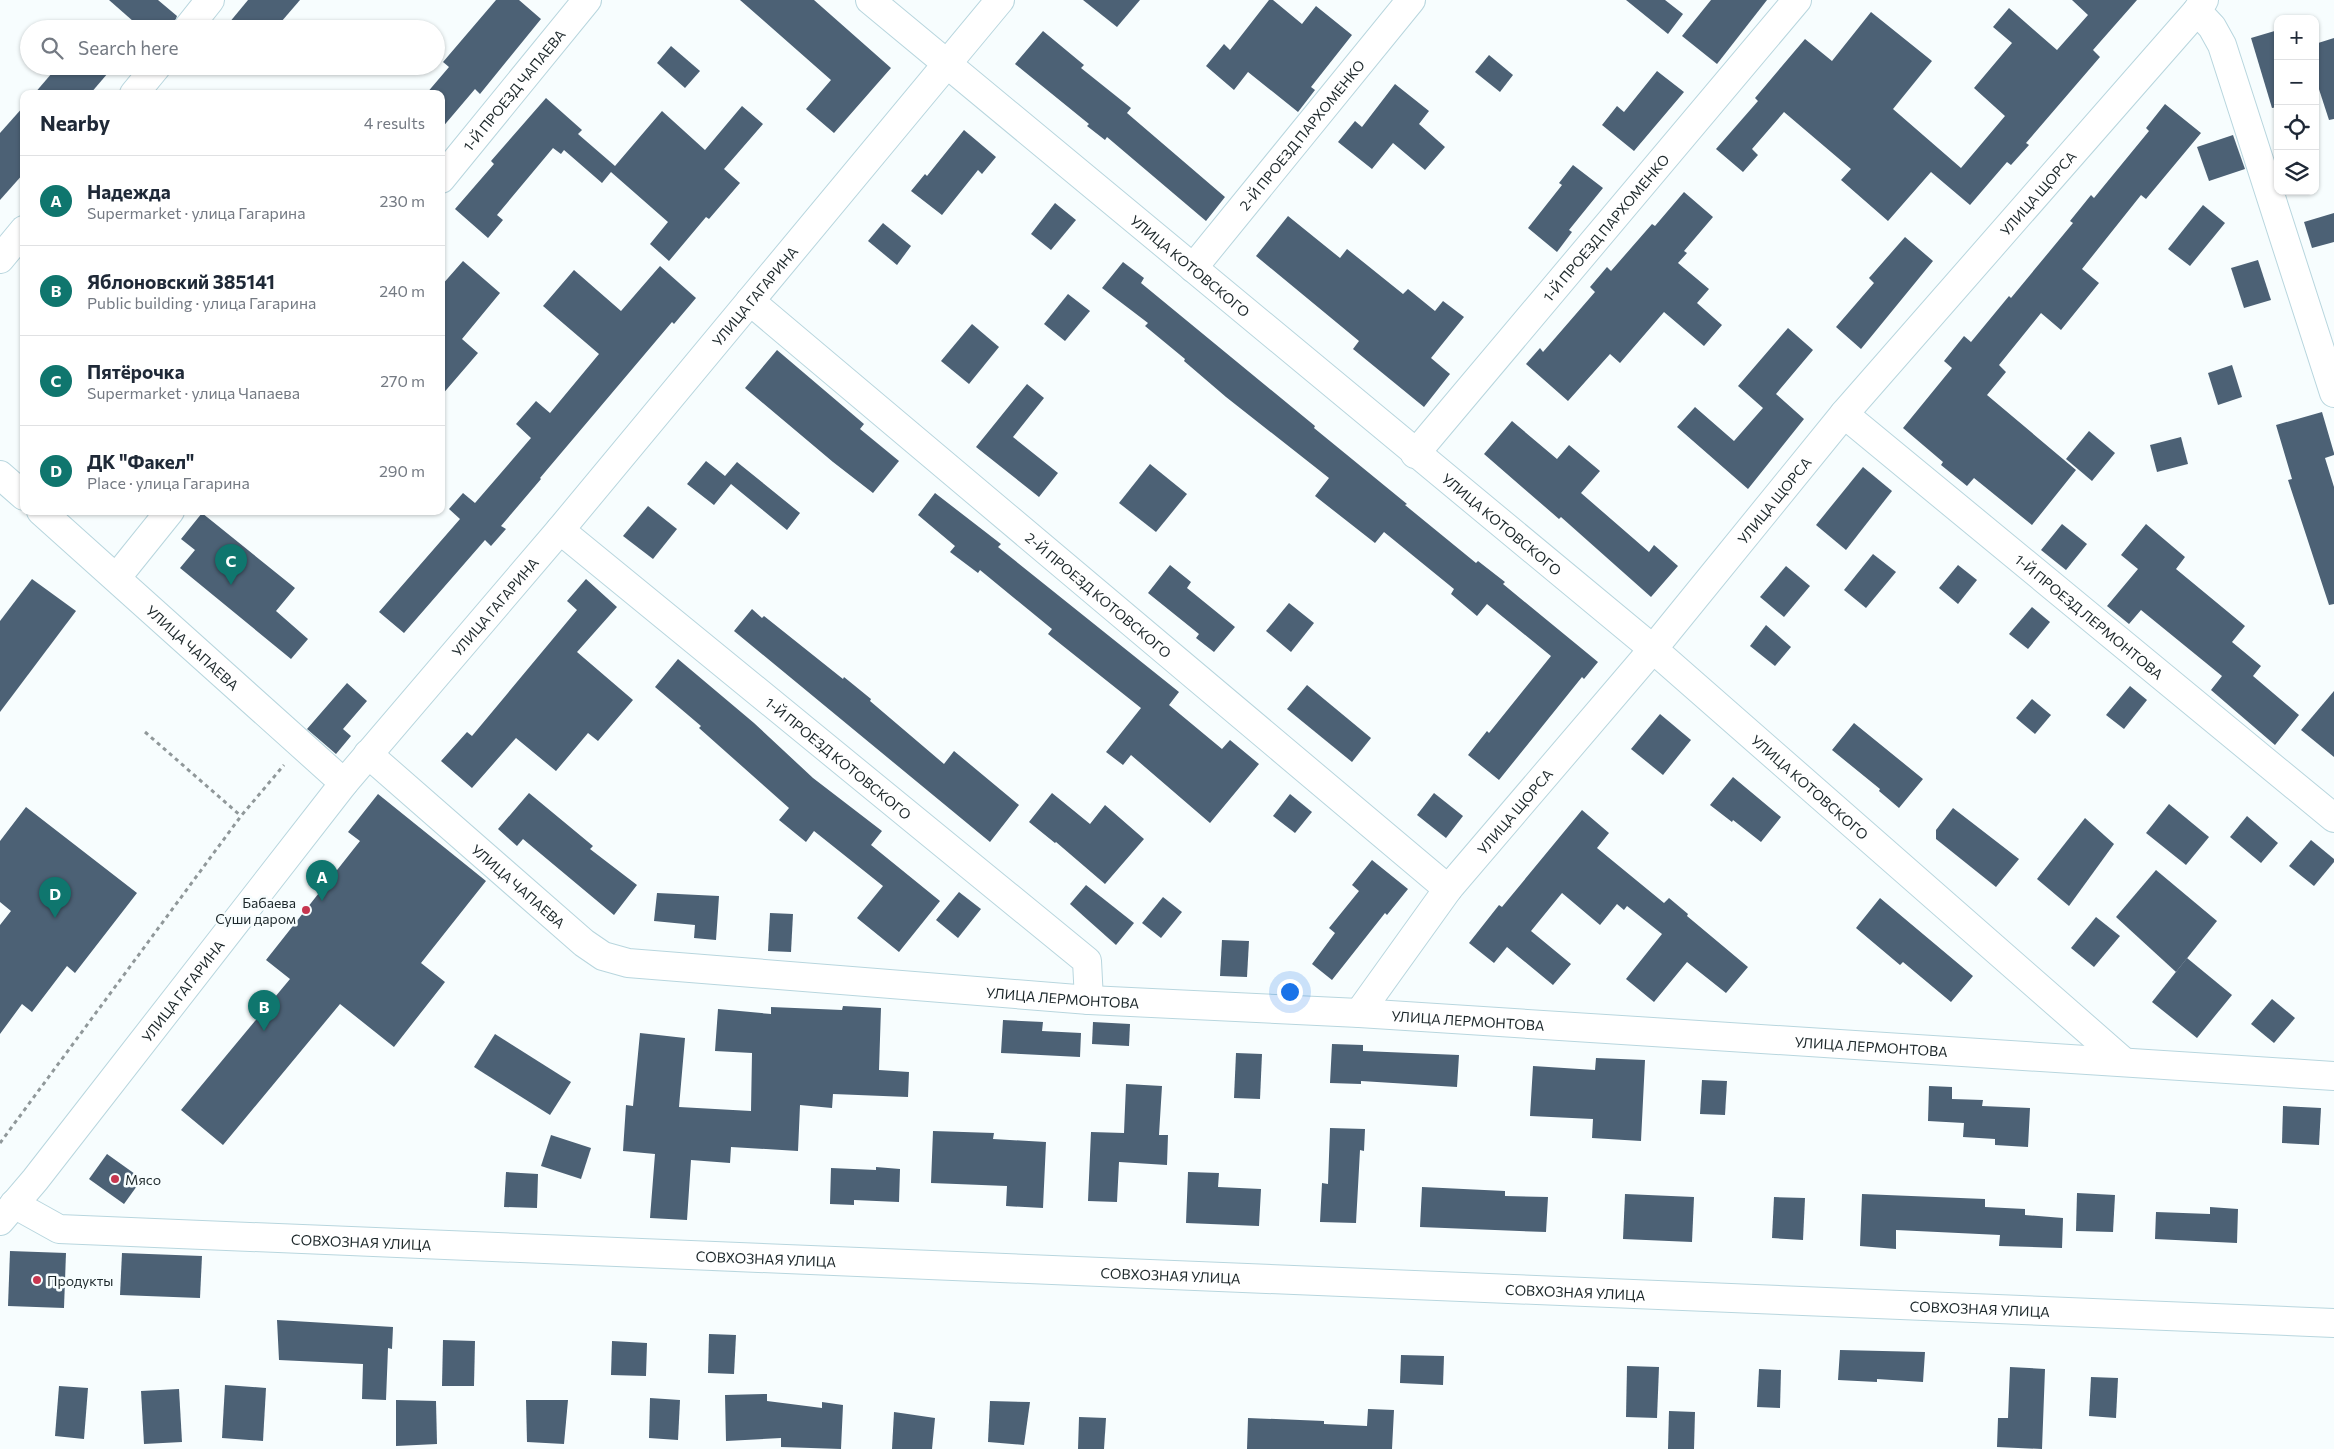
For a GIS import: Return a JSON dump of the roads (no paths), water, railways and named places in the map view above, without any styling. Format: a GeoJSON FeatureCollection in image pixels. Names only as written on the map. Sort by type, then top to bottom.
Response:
{"type":"FeatureCollection","features":[{"type":"Feature","properties":{"kind":"street"},"geometry":{"type":"LineString","coordinates":[[194,20],[210,0]]}},
{"type":"Feature","properties":{"kind":"street","name":"1-Й ПРОЕЗД ЧАПАЕВА"},"geometry":{"type":"LineString","coordinates":[[445,174],[587,0]]}},
{"type":"Feature","properties":{"kind":"street","name":"УЛИЦА КОТОВСКОГО"},"geometry":{"type":"LineString","coordinates":[[870,0],[1653,650],[2124,1062]]}},
{"type":"Feature","properties":{"kind":"street","name":"УЛИЦА ГАГАРИНА"},"geometry":{"type":"LineString","coordinates":[[7,1212],[35,1180],[344,783],[560,530],[948,65],[1000,0]]}},
{"type":"Feature","properties":{"kind":"street","name":"2-Й ПРОЕЗД ПАРХОМЕНКО"},"geometry":{"type":"LineString","coordinates":[[1193,268],[1411,0]]}},
{"type":"Feature","properties":{"kind":"street","name":"1-Й ПРОЕЗД ПАРХОМЕНКО"},"geometry":{"type":"LineString","coordinates":[[1415,454],[1797,0]]}},
{"type":"Feature","properties":{"kind":"street"},"geometry":{"type":"LineString","coordinates":[[2201,5],[2222,45],[2334,393]]}},
{"type":"Feature","properties":{"kind":"street","name":"УЛИЦА ЩОРСА"},"geometry":{"type":"LineString","coordinates":[[1359,1013],[1448,889],[1653,650],[1844,414],[2201,5]]}},
{"type":"Feature","properties":{"kind":"street"},"geometry":{"type":"LineString","coordinates":[[137,90],[149,75]]}},
{"type":"Feature","properties":{"kind":"street"},"geometry":{"type":"LineString","coordinates":[[0,259],[20,235]]}},
{"type":"Feature","properties":{"kind":"street","name":"2-Й ПРОЕЗД КОТОВСКОГО"},"geometry":{"type":"LineString","coordinates":[[750,300],[1448,889]]}},
{"type":"Feature","properties":{"kind":"street","name":"1-Й ПРОЕЗД ЛЕРМОНТОВА"},"geometry":{"type":"LineString","coordinates":[[1844,414],[2334,818]]}},
{"type":"Feature","properties":{"kind":"street"},"geometry":{"type":"LineString","coordinates":[[0,475],[20,492]]}},
{"type":"Feature","properties":{"kind":"street","name":"УЛИЦА ЧАПАЕВА"},"geometry":{"type":"LineString","coordinates":[[47,515],[344,783]]}},
{"type":"Feature","properties":{"kind":"street"},"geometry":{"type":"LineString","coordinates":[[117,577],[167,515]]}},
{"type":"Feature","properties":{"kind":"street","name":"1-Й ПРОЕЗД КОТОВСКОГО"},"geometry":{"type":"LineString","coordinates":[[560,530],[1087,961],[1089,1000]]}},
{"type":"Feature","properties":{"kind":"street","name":"УЛИЦА ЧАПАЕВА"},"geometry":{"type":"LineString","coordinates":[[368,754],[584,943],[603,956]]}},
{"type":"Feature","properties":{"kind":"street","name":"УЛИЦА ЛЕРМОНТОВА"},"geometry":{"type":"LineString","coordinates":[[603,956],[628,962],[1089,1000],[1359,1013],[2334,1076]]}},
{"type":"Feature","properties":{"kind":"street","name":"СОВХОЗНАЯ УЛИЦА"},"geometry":{"type":"LineString","coordinates":[[7,1212],[59,1229],[2334,1323]]}},
{"type":"Feature","properties":{"kind":"place","name":"Пятёрочка"},"geometry":{"type":"Point","coordinates":[231,585]}},
{"type":"Feature","properties":{"kind":"place","name":"Надежда"},"geometry":{"type":"Point","coordinates":[322,901]}},
{"type":"Feature","properties":{"kind":"place","name":"Бабаева Суши даром"},"geometry":{"type":"Point","coordinates":[306,910]}},
{"type":"Feature","properties":{"kind":"place","name":"ДК \"Факел\""},"geometry":{"type":"Point","coordinates":[55,918]}},
{"type":"Feature","properties":{"kind":"place","name":"Яблоновский 385141"},"geometry":{"type":"Point","coordinates":[264,1031]}},
{"type":"Feature","properties":{"kind":"place","name":"Мясо"},"geometry":{"type":"Point","coordinates":[115,1179]}},
{"type":"Feature","properties":{"kind":"place","name":"Продукты"},"geometry":{"type":"Point","coordinates":[37,1280]}}]}
